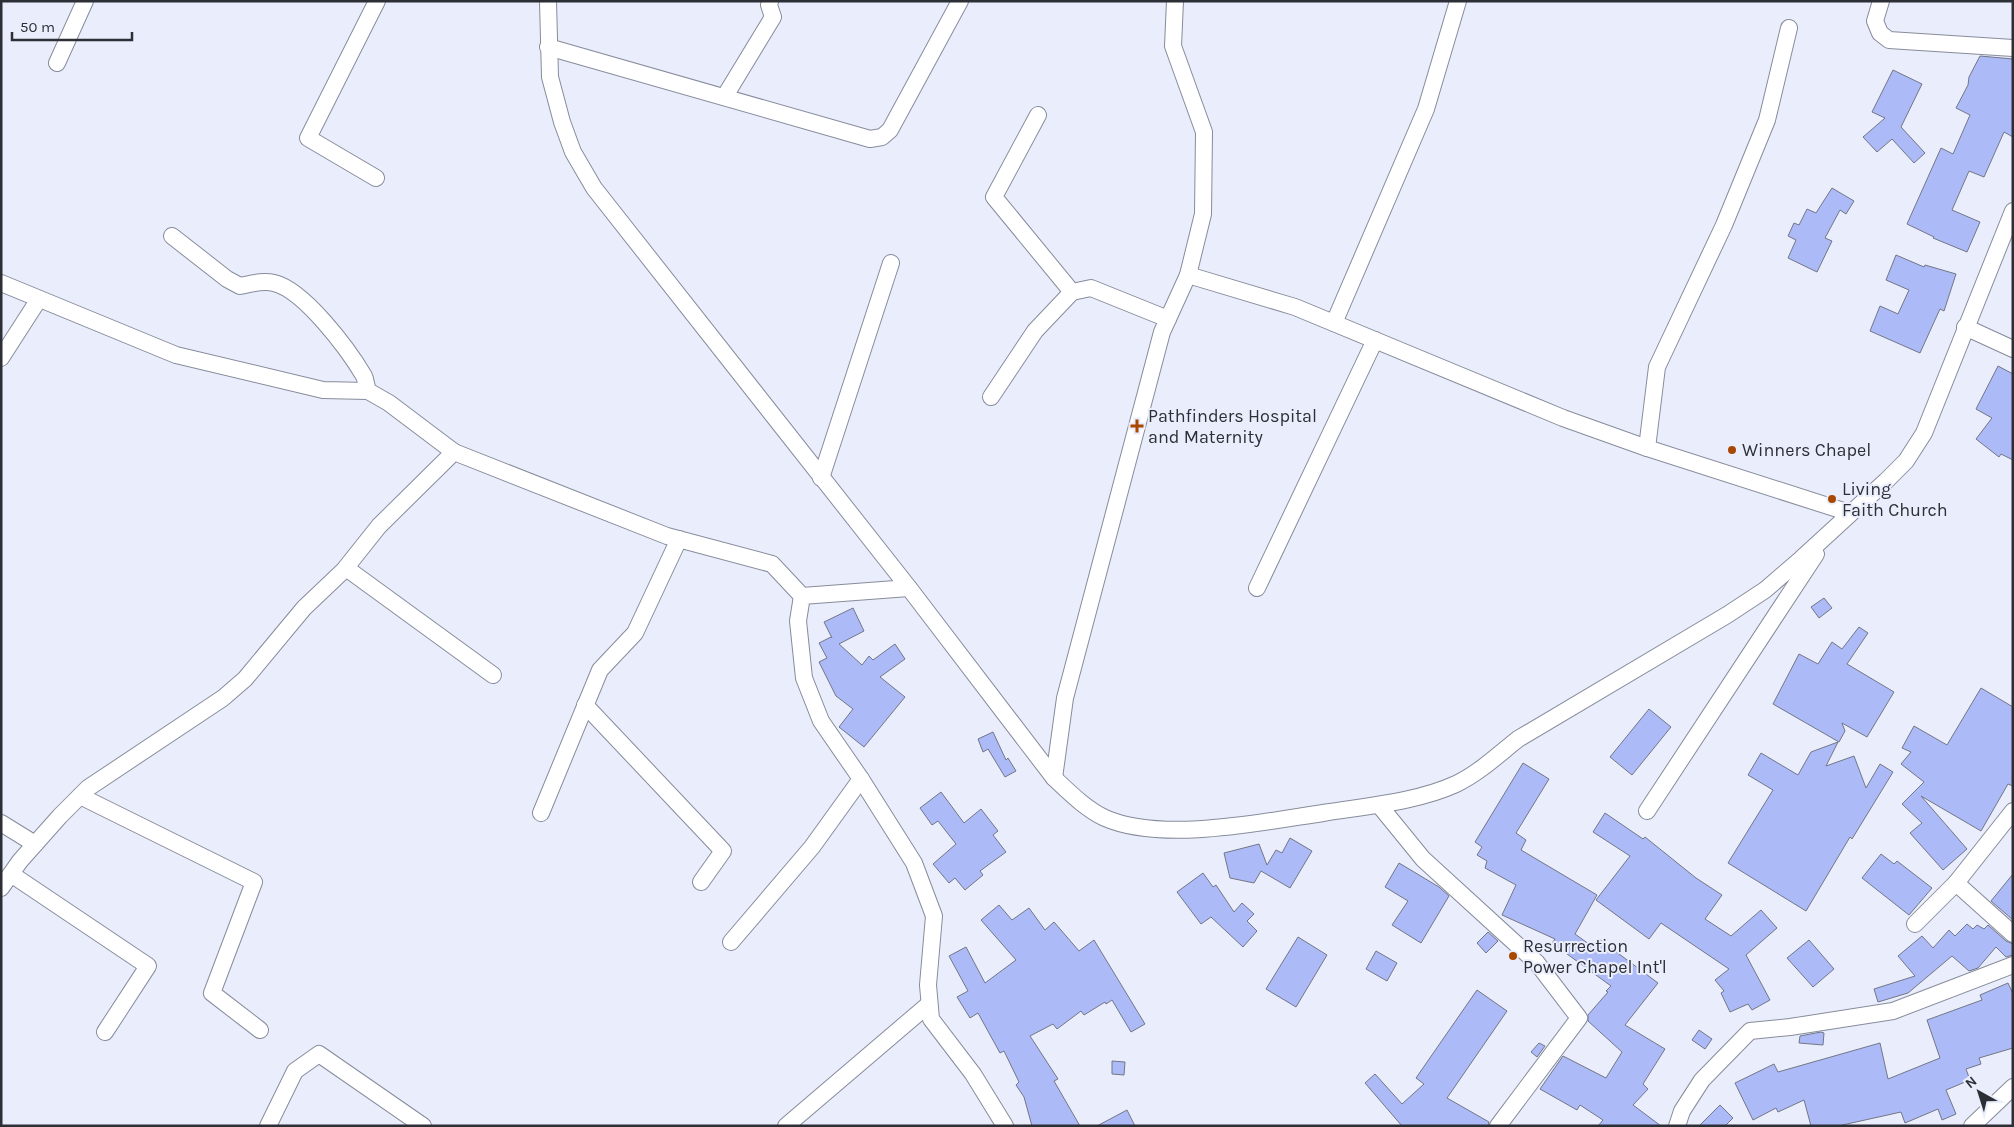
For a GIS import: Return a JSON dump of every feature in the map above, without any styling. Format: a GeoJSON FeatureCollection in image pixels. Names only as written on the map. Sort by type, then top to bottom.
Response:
{"type":"FeatureCollection","features":[{"type":"Feature","properties":{"kind":"street"},"geometry":{"type":"LineString","coordinates":[[57,63],[85,1]]}},
{"type":"Feature","properties":{"kind":"street"},"geometry":{"type":"LineString","coordinates":[[376,178],[308,138],[377,1]]}},
{"type":"Feature","properties":{"kind":"street"},"geometry":{"type":"LineString","coordinates":[[548,1],[550,77],[562,122],[573,152],[594,188],[909,588],[1054,778],[1081,803],[1106,818],[1135,826],[1164,829],[1232,826],[1379,805],[1423,795],[1456,784],[1487,764],[1518,739],[1765,590],[1802,559],[1886,482],[1906,461],[1919,440],[2013,211]]}},
{"type":"Feature","properties":{"kind":"street"},"geometry":{"type":"LineString","coordinates":[[725,96],[773,17],[769,5],[770,1]]}},
{"type":"Feature","properties":{"kind":"street"},"geometry":{"type":"LineString","coordinates":[[548,47],[725,96],[870,139],[882,137],[890,130],[960,1]]}},
{"type":"Feature","properties":{"kind":"street"},"geometry":{"type":"LineString","coordinates":[[1054,778],[1064,698],[1162,332],[1188,275],[1203,214],[1204,132],[1173,46],[1175,1]]}},
{"type":"Feature","properties":{"kind":"street"},"geometry":{"type":"LineString","coordinates":[[1334,323],[1426,109],[1458,1]]}},
{"type":"Feature","properties":{"kind":"street"},"geometry":{"type":"LineString","coordinates":[[1881,1],[1875,21],[1880,33],[1889,40],[2013,48]]}},
{"type":"Feature","properties":{"kind":"street"},"geometry":{"type":"LineString","coordinates":[[1648,448],[1657,367],[1724,226],[1767,120],[1789,28]]}},
{"type":"Feature","properties":{"kind":"street"},"geometry":{"type":"LineString","coordinates":[[1038,115],[994,196],[1072,292]]}},
{"type":"Feature","properties":{"kind":"street"},"geometry":{"type":"LineString","coordinates":[[172,236],[227,279],[240,286],[259,281],[274,283],[290,289],[322,319],[365,378],[368,391]]}},
{"type":"Feature","properties":{"kind":"street"},"geometry":{"type":"LineString","coordinates":[[821,478],[891,263]]}},
{"type":"Feature","properties":{"kind":"street"},"geometry":{"type":"LineString","coordinates":[[1188,275],[1295,307],[1562,418],[1648,448],[1850,513]]}},
{"type":"Feature","properties":{"kind":"street"},"geometry":{"type":"LineString","coordinates":[[1,283],[176,355],[323,390],[368,391],[389,403],[454,452],[667,536],[772,564],[802,596]]}},
{"type":"Feature","properties":{"kind":"street"},"geometry":{"type":"LineString","coordinates":[[992,397],[1034,331],[1072,292],[1091,288],[1168,320]]}},
{"type":"Feature","properties":{"kind":"street"},"geometry":{"type":"LineString","coordinates":[[1,358],[39,299]]}},
{"type":"Feature","properties":{"kind":"street"},"geometry":{"type":"LineString","coordinates":[[1965,327],[2013,350]]}},
{"type":"Feature","properties":{"kind":"street"},"geometry":{"type":"LineString","coordinates":[[1257,588],[1375,340]]}},
{"type":"Feature","properties":{"kind":"street"},"geometry":{"type":"LineString","coordinates":[[1,888],[35,844],[88,788],[224,698],[245,679],[304,608],[346,568],[379,526],[454,452]]}},
{"type":"Feature","properties":{"kind":"street"},"geometry":{"type":"LineString","coordinates":[[1647,811],[1830,532]]}},
{"type":"Feature","properties":{"kind":"street"},"geometry":{"type":"LineString","coordinates":[[542,813],[600,670],[635,633],[679,539]]}},
{"type":"Feature","properties":{"kind":"street"},"geometry":{"type":"LineString","coordinates":[[346,568],[493,675]]}},
{"type":"Feature","properties":{"kind":"street"},"geometry":{"type":"LineString","coordinates":[[802,596],[909,588]]}},
{"type":"Feature","properties":{"kind":"street"},"geometry":{"type":"LineString","coordinates":[[802,596],[798,621],[804,678],[821,721],[861,779],[914,863],[934,916],[928,985],[930,1019],[973,1074],[1005,1126]]}},
{"type":"Feature","properties":{"kind":"street"},"geometry":{"type":"LineString","coordinates":[[585,705],[723,851],[701,882]]}},
{"type":"Feature","properties":{"kind":"street"},"geometry":{"type":"LineString","coordinates":[[731,942],[812,848],[861,779]]}},
{"type":"Feature","properties":{"kind":"street"},"geometry":{"type":"LineString","coordinates":[[80,796],[254,882],[212,993],[260,1030]]}},
{"type":"Feature","properties":{"kind":"street"},"geometry":{"type":"LineString","coordinates":[[1379,805],[1423,858],[1537,963],[1579,1018],[1498,1126]]}},
{"type":"Feature","properties":{"kind":"street"},"geometry":{"type":"LineString","coordinates":[[1915,924],[1956,882],[2013,810]]}},
{"type":"Feature","properties":{"kind":"street"},"geometry":{"type":"LineString","coordinates":[[1,823],[35,844]]}},
{"type":"Feature","properties":{"kind":"street"},"geometry":{"type":"LineString","coordinates":[[11,874],[148,966],[105,1032]]}},
{"type":"Feature","properties":{"kind":"street"},"geometry":{"type":"LineString","coordinates":[[1956,882],[2013,934]]}},
{"type":"Feature","properties":{"kind":"street"},"geometry":{"type":"LineString","coordinates":[[1677,1126],[1682,1111],[1702,1080],[1750,1031],[1790,1027],[1893,1011],[2013,965]]}},
{"type":"Feature","properties":{"kind":"street"},"geometry":{"type":"LineString","coordinates":[[786,1126],[929,1004]]}},
{"type":"Feature","properties":{"kind":"street"},"geometry":{"type":"LineString","coordinates":[[268,1126],[295,1071],[319,1054],[423,1126]]}},
{"type":"Feature","properties":{"kind":"street"},"geometry":{"type":"LineString","coordinates":[[1972,1126],[2013,1088]]}},
{"type":"Feature","properties":{"kind":"building"},"geometry":{"type":"Polygon","coordinates":[[[1980,56],[2013,59],[2013,137],[2004,132],[1984,177],[1969,171],[1952,210],[1980,222],[1967,252],[1933,238],[1907,224],[1941,148],[1953,154],[1970,115],[1956,108],[1980,56]]]}},
{"type":"Feature","properties":{"kind":"building"},"geometry":{"type":"Polygon","coordinates":[[[1893,70],[1922,84],[1901,127],[1925,153],[1914,163],[1892,139],[1877,152],[1863,137],[1885,118],[1872,112],[1893,70]]]}},
{"type":"Feature","properties":{"kind":"building"},"geometry":{"type":"Polygon","coordinates":[[[1832,188],[1854,201],[1846,214],[1840,210],[1825,238],[1832,241],[1817,272],[1788,258],[1796,240],[1788,236],[1794,223],[1799,225],[1807,209],[1816,213],[1832,188]]]}},
{"type":"Feature","properties":{"kind":"building"},"geometry":{"type":"Polygon","coordinates":[[[1896,255],[1924,267],[1925,265],[1956,274],[1944,311],[1940,309],[1920,353],[1870,331],[1880,306],[1898,314],[1909,290],[1886,280],[1896,255]]]}},
{"type":"Feature","properties":{"kind":"building"},"geometry":{"type":"Polygon","coordinates":[[[1998,366],[2013,374],[2013,460],[2001,454],[1999,457],[1976,439],[1992,418],[1976,409],[1998,366]]]}},
{"type":"Feature","properties":{"kind":"building"},"geometry":{"type":"Polygon","coordinates":[[[1824,598],[1832,608],[1819,618],[1811,607],[1824,598]]]}},
{"type":"Feature","properties":{"kind":"building"},"geometry":{"type":"Polygon","coordinates":[[[853,608],[864,631],[839,644],[862,665],[869,656],[873,660],[895,644],[905,659],[880,677],[905,697],[864,747],[839,727],[853,709],[836,696],[819,662],[827,658],[819,643],[832,638],[824,622],[853,608]]]}},
{"type":"Feature","properties":{"kind":"building"},"geometry":{"type":"Polygon","coordinates":[[[1859,627],[1868,633],[1847,664],[1894,692],[1867,737],[1842,723],[1845,731],[1839,742],[1773,704],[1799,654],[1818,664],[1832,642],[1842,649],[1859,627]]]}},
{"type":"Feature","properties":{"kind":"building"},"geometry":{"type":"Polygon","coordinates":[[[1981,688],[2013,707],[2013,786],[2008,784],[1981,831],[1921,796],[1967,849],[1943,870],[1910,833],[1922,823],[1902,804],[1924,782],[1901,764],[1911,752],[1902,748],[1914,726],[1947,745],[1981,688]]]}},
{"type":"Feature","properties":{"kind":"building"},"geometry":{"type":"Polygon","coordinates":[[[1649,709],[1671,727],[1632,775],[1610,757],[1649,709]]]}},
{"type":"Feature","properties":{"kind":"building"},"geometry":{"type":"Polygon","coordinates":[[[993,732],[1006,760],[1008,758],[1016,771],[1005,777],[988,749],[983,752],[978,739],[993,732]]]}},
{"type":"Feature","properties":{"kind":"building"},"geometry":{"type":"Polygon","coordinates":[[[1838,742],[1826,766],[1854,756],[1866,788],[1880,764],[1893,772],[1852,839],[1850,837],[1806,911],[1728,863],[1773,790],[1748,775],[1761,753],[1798,775],[1811,752],[1838,742]]]}},
{"type":"Feature","properties":{"kind":"building"},"geometry":{"type":"Polygon","coordinates":[[[1523,763],[1549,779],[1516,833],[1526,840],[1521,850],[1597,895],[1575,934],[1593,947],[1599,939],[1658,983],[1625,1025],[1665,1049],[1643,1084],[1648,1089],[1633,1105],[1661,1126],[1598,1126],[1603,1120],[1580,1105],[1577,1110],[1540,1089],[1563,1056],[1606,1078],[1622,1052],[1588,1021],[1588,1015],[1611,986],[1552,943],[1555,939],[1502,915],[1516,885],[1485,868],[1487,861],[1477,855],[1482,847],[1475,842],[1523,763]]]}},
{"type":"Feature","properties":{"kind":"building"},"geometry":{"type":"Polygon","coordinates":[[[941,792],[964,823],[981,809],[998,831],[993,835],[1006,852],[980,871],[983,875],[965,890],[955,878],[949,883],[933,864],[956,844],[938,821],[932,825],[920,808],[941,792]]]}},
{"type":"Feature","properties":{"kind":"building"},"geometry":{"type":"Polygon","coordinates":[[[1605,813],[1643,839],[1645,837],[1696,878],[1722,895],[1705,919],[1731,936],[1761,910],[1777,928],[1746,955],[1770,1000],[1752,1010],[1748,1004],[1730,1012],[1721,993],[1724,991],[1715,980],[1729,969],[1661,923],[1649,939],[1596,900],[1630,856],[1593,832],[1605,813]]]}},
{"type":"Feature","properties":{"kind":"building"},"geometry":{"type":"Polygon","coordinates":[[[1290,838],[1312,851],[1290,888],[1261,871],[1254,883],[1230,878],[1224,853],[1259,844],[1267,865],[1276,850],[1282,853],[1290,838]]]}},
{"type":"Feature","properties":{"kind":"building"},"geometry":{"type":"Polygon","coordinates":[[[1881,854],[1894,864],[1897,861],[1932,888],[1909,915],[1862,878],[1881,854]]]}},
{"type":"Feature","properties":{"kind":"building"},"geometry":{"type":"Polygon","coordinates":[[[1399,863],[1439,887],[1449,896],[1421,943],[1392,925],[1408,901],[1385,887],[1399,863]]]}},
{"type":"Feature","properties":{"kind":"building"},"geometry":{"type":"Polygon","coordinates":[[[1203,873],[1213,887],[1216,885],[1234,912],[1242,903],[1254,914],[1247,921],[1257,931],[1243,947],[1211,917],[1201,924],[1177,892],[1203,873]]]}},
{"type":"Feature","properties":{"kind":"building"},"geometry":{"type":"Polygon","coordinates":[[[2013,874],[2013,920],[1991,901],[2013,874]]]}},
{"type":"Feature","properties":{"kind":"building"},"geometry":{"type":"Polygon","coordinates":[[[999,905],[1012,920],[1029,908],[1045,930],[1054,922],[1079,951],[1094,940],[1145,1024],[1131,1032],[1112,1000],[1106,1004],[1105,1002],[1084,1015],[1081,1011],[1057,1029],[1053,1024],[1030,1036],[1058,1079],[1054,1081],[1080,1126],[1032,1126],[1024,1097],[1016,1085],[1019,1082],[1004,1051],[1000,1053],[978,1013],[970,1018],[957,997],[968,991],[949,956],[966,947],[985,983],[1016,960],[981,920],[999,905]]]}},
{"type":"Feature","properties":{"kind":"building"},"geometry":{"type":"Polygon","coordinates":[[[1967,924],[1973,929],[1977,925],[1984,929],[1988,925],[2006,941],[2013,944],[2013,955],[2006,957],[1996,947],[1978,968],[1969,971],[1952,956],[1908,993],[1878,1002],[1874,989],[1915,976],[1898,956],[1922,936],[1933,948],[1949,930],[1955,936],[1967,924]]]}},
{"type":"Feature","properties":{"kind":"building"},"geometry":{"type":"Polygon","coordinates":[[[1488,932],[1498,941],[1486,953],[1477,943],[1488,932]]]}},
{"type":"Feature","properties":{"kind":"building"},"geometry":{"type":"Polygon","coordinates":[[[1298,937],[1327,955],[1296,1007],[1266,989],[1298,937]]]}},
{"type":"Feature","properties":{"kind":"building"},"geometry":{"type":"Polygon","coordinates":[[[1809,940],[1834,969],[1813,987],[1787,958],[1809,940]]]}},
{"type":"Feature","properties":{"kind":"building"},"geometry":{"type":"Polygon","coordinates":[[[1376,951],[1397,963],[1387,981],[1366,969],[1376,951]]]}},
{"type":"Feature","properties":{"kind":"building"},"geometry":{"type":"Polygon","coordinates":[[[2008,983],[2013,994],[2013,1048],[1979,1058],[1981,1064],[1966,1069],[1970,1080],[1946,1090],[1956,1114],[1942,1120],[1938,1109],[1905,1123],[1901,1112],[1838,1126],[1811,1126],[1804,1100],[1778,1112],[1776,1108],[1753,1120],[1735,1083],[1774,1064],[1778,1072],[1880,1043],[1888,1079],[1940,1058],[1927,1020],[1982,1000],[1980,995],[2008,983]]]}},
{"type":"Feature","properties":{"kind":"building"},"geometry":{"type":"Polygon","coordinates":[[[1477,990],[1507,1011],[1447,1098],[1489,1122],[1488,1126],[1402,1126],[1365,1083],[1375,1074],[1402,1104],[1424,1084],[1416,1078],[1477,990]]]}},
{"type":"Feature","properties":{"kind":"building"},"geometry":{"type":"Polygon","coordinates":[[[1699,1030],[1712,1039],[1705,1049],[1692,1040],[1699,1030]]]}},
{"type":"Feature","properties":{"kind":"building"},"geometry":{"type":"Polygon","coordinates":[[[1824,1033],[1823,1045],[1799,1043],[1800,1036],[1824,1033]]]}},
{"type":"Feature","properties":{"kind":"building"},"geometry":{"type":"Polygon","coordinates":[[[1539,1043],[1545,1046],[1537,1057],[1531,1052],[1539,1043]]]}},
{"type":"Feature","properties":{"kind":"building"},"geometry":{"type":"Polygon","coordinates":[[[1112,1061],[1125,1062],[1124,1075],[1112,1074],[1112,1061]]]}},
{"type":"Feature","properties":{"kind":"building"},"geometry":{"type":"Polygon","coordinates":[[[1720,1105],[1733,1118],[1725,1126],[1699,1126],[1720,1105]]]}},
{"type":"Feature","properties":{"kind":"building"},"geometry":{"type":"Polygon","coordinates":[[[1127,1110],[1135,1126],[1097,1126],[1127,1110]]]}},
{"type":"Feature","properties":{"kind":"place","name":"Pathfinders Hospital and Maternity"},"geometry":{"type":"Point","coordinates":[1137,426]}},
{"type":"Feature","properties":{"kind":"place","name":"Winners Chapel"},"geometry":{"type":"Point","coordinates":[1732,450]}},
{"type":"Feature","properties":{"kind":"place","name":"Living Faith Church"},"geometry":{"type":"Point","coordinates":[1832,499]}},
{"type":"Feature","properties":{"kind":"place","name":"Resurrection Power Chapel Int'l"},"geometry":{"type":"Point","coordinates":[1513,956]}}]}
